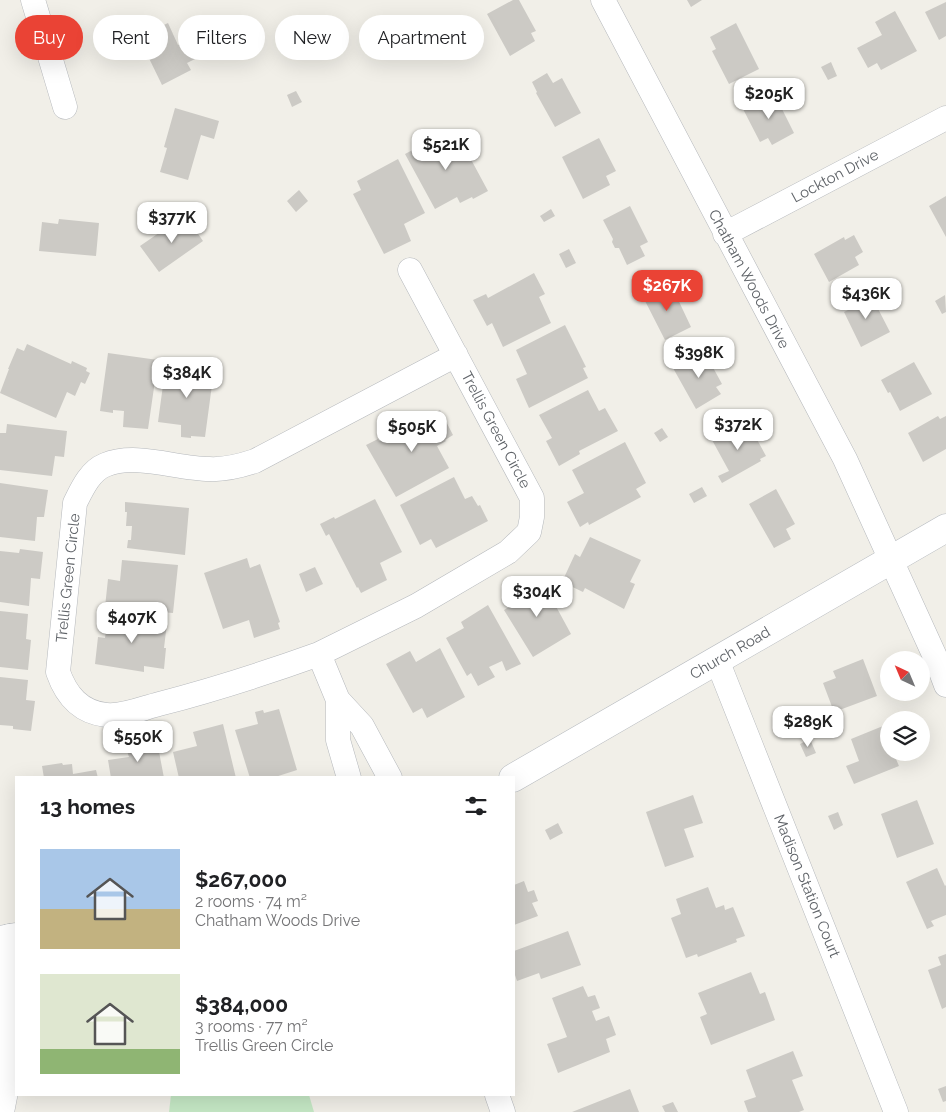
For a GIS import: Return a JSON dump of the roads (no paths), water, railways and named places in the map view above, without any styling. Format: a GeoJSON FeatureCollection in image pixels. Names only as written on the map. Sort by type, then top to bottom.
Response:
{"type":"FeatureCollection","features":[{"type":"Feature","properties":{"kind":"main road","name":"Church Road"},"geometry":{"type":"LineString","coordinates":[[515,777],[946,528]]}},
{"type":"Feature","properties":{"kind":"main road"},"geometry":{"type":"LineString","coordinates":[[0,1112],[8,1072],[10,1031],[9,938]]}},
{"type":"Feature","properties":{"kind":"street"},"geometry":{"type":"LineString","coordinates":[[33,0],[65,107]]}},
{"type":"Feature","properties":{"kind":"street","name":"Chatham Woods Drive"},"geometry":{"type":"LineString","coordinates":[[603,0],[845,459],[946,685]]}},
{"type":"Feature","properties":{"kind":"street","name":"Lockton Drive"},"geometry":{"type":"LineString","coordinates":[[725,234],[946,118]]}},
{"type":"Feature","properties":{"kind":"street","name":"Trellis Green Circle"},"geometry":{"type":"LineString","coordinates":[[410,270],[456,354],[532,498],[532,517],[529,532],[508,552],[416,606],[319,654],[219,688],[127,712],[107,715],[90,710],[73,700],[63,686],[58,672],[75,504],[87,480],[104,465],[128,460],[208,470],[237,468],[254,461],[456,354]]}},
{"type":"Feature","properties":{"kind":"street"},"geometry":{"type":"LineString","coordinates":[[319,654],[338,700],[362,726],[389,776]]}},
{"type":"Feature","properties":{"kind":"street","name":"Madison Station Court"},"geometry":{"type":"LineString","coordinates":[[718,660],[896,1112]]}},
{"type":"Feature","properties":{"kind":"street"},"geometry":{"type":"LineString","coordinates":[[338,700],[338,740],[348,776]]}},
{"type":"Feature","properties":{"kind":"street"},"geometry":{"type":"LineString","coordinates":[[496,1096],[503,1112]]}}]}
